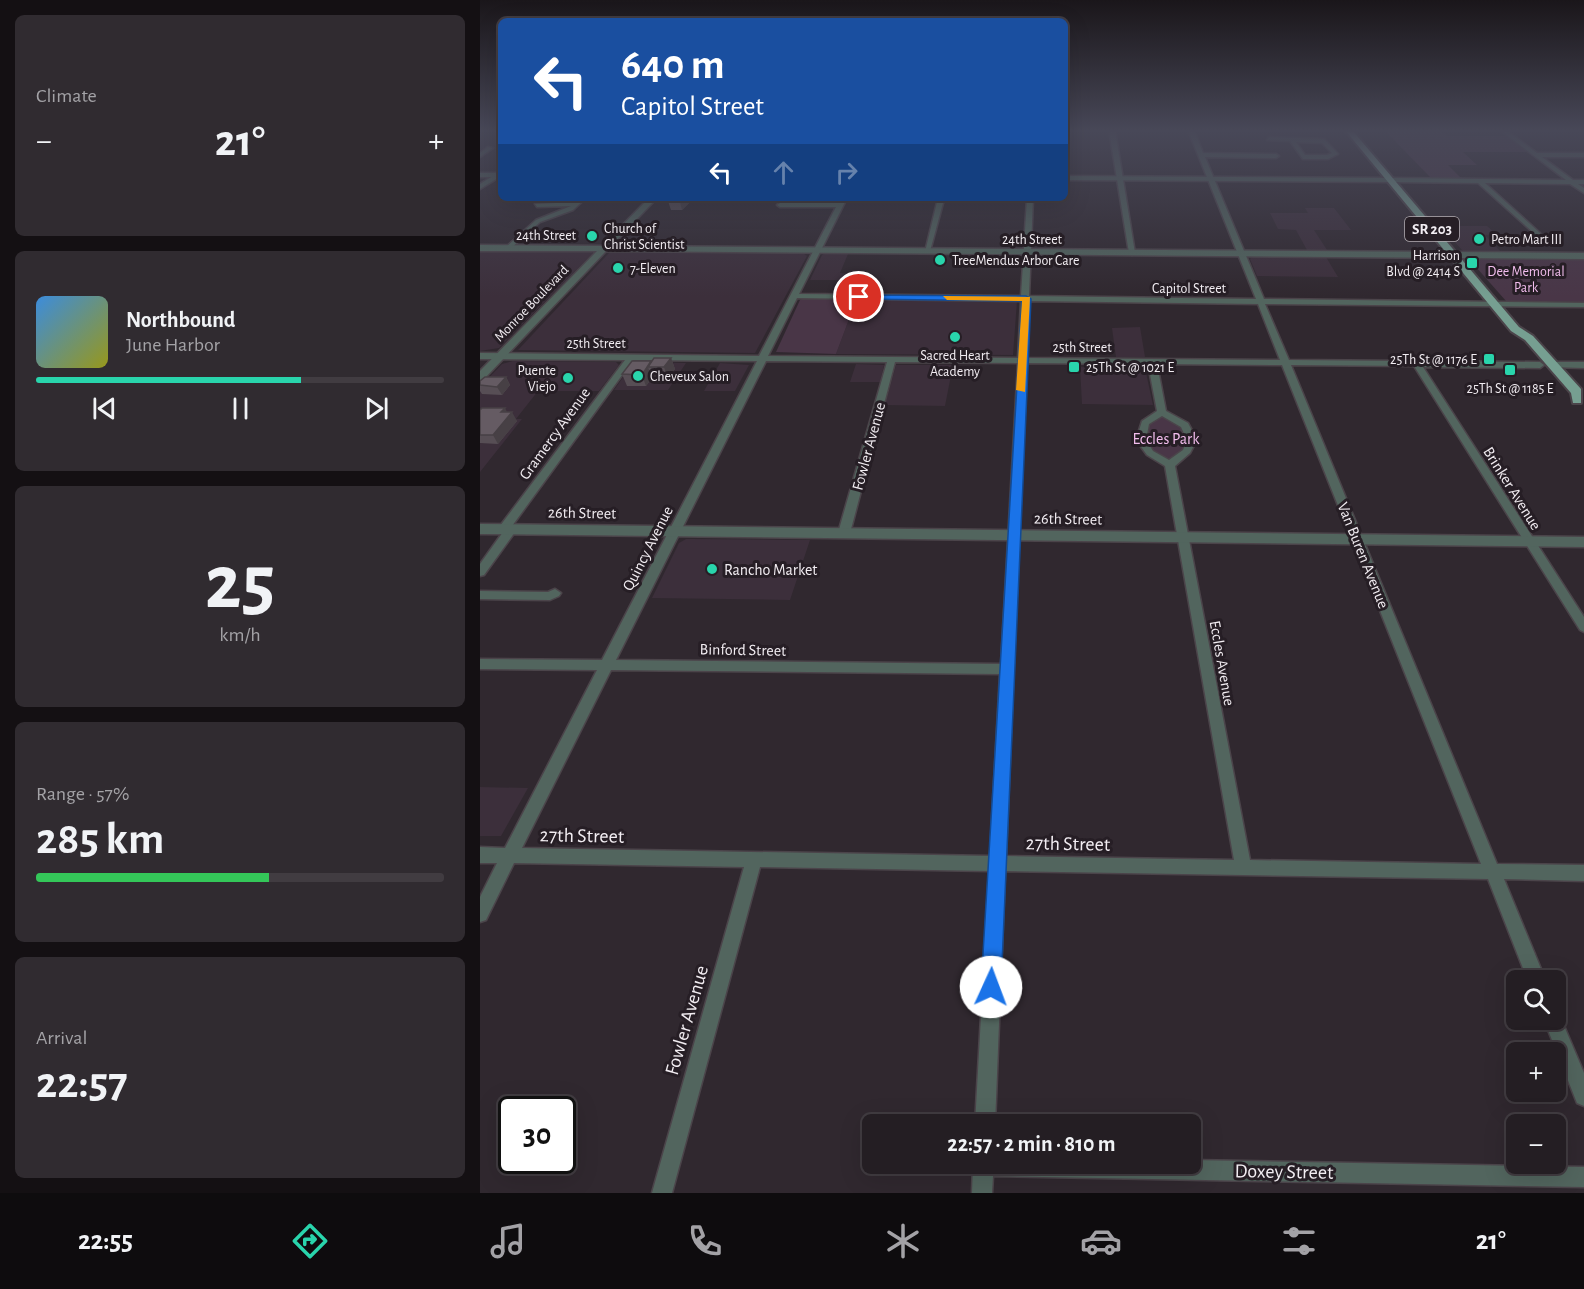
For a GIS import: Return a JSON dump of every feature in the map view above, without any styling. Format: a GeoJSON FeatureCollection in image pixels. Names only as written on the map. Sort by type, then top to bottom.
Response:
{"type":"FeatureCollection","features":[{"type":"Feature","properties":{"kind":"main road","name":"SR 203"},"geometry":{"type":"LineString","coordinates":[[1397,186],[1547,365]]}},
{"type":"Feature","properties":{"kind":"main road"},"geometry":{"type":"LineString","coordinates":[[1547,365],[1563,392],[1580,404]]}},
{"type":"Feature","properties":{"kind":"street"},"geometry":{"type":"LineString","coordinates":[[1121,186],[1132,253]]}},
{"type":"Feature","properties":{"kind":"street","name":"Van Buren Avenue"},"geometry":{"type":"LineString","coordinates":[[1213,186],[1533,970]]}},
{"type":"Feature","properties":{"kind":"street"},"geometry":{"type":"LineString","coordinates":[[1485,186],[1538,234]]}},
{"type":"Feature","properties":{"kind":"street"},"geometry":{"type":"LineString","coordinates":[[508,248],[538,221],[564,212],[579,201]]}},
{"type":"Feature","properties":{"kind":"street","name":"Monroe Boulevard"},"geometry":{"type":"LineString","coordinates":[[480,377],[650,201]]}},
{"type":"Feature","properties":{"kind":"street"},"geometry":{"type":"LineString","coordinates":[[927,251],[941,201]]}},
{"type":"Feature","properties":{"kind":"street"},"geometry":{"type":"LineString","coordinates":[[985,1114],[1030,201]]}},
{"type":"Feature","properties":{"kind":"street"},"geometry":{"type":"LineString","coordinates":[[780,205],[842,202]]}},
{"type":"Feature","properties":{"kind":"street","name":"Quincy Avenue"},"geometry":{"type":"LineString","coordinates":[[480,914],[842,202]]}},
{"type":"Feature","properties":{"kind":"street"},"geometry":{"type":"LineString","coordinates":[[537,205],[575,204]]}},
{"type":"Feature","properties":{"kind":"street","name":"24th Street"},"geometry":{"type":"LineString","coordinates":[[480,248],[1584,256]]}},
{"type":"Feature","properties":{"kind":"street","name":"Capitol Street"},"geometry":{"type":"LineString","coordinates":[[794,296],[1584,305]]}},
{"type":"Feature","properties":{"kind":"street","name":"25th Street"},"geometry":{"type":"LineString","coordinates":[[480,356],[1584,365]]}},
{"type":"Feature","properties":{"kind":"street","name":"Gramercy Avenue"},"geometry":{"type":"LineString","coordinates":[[480,572],[508,529],[631,357]]}},
{"type":"Feature","properties":{"kind":"street","name":"Fowler Avenue"},"geometry":{"type":"LineString","coordinates":[[844,533],[892,359]]}},
{"type":"Feature","properties":{"kind":"street"},"geometry":{"type":"LineString","coordinates":[[1152,362],[1162,412],[1185,425],[1192,440],[1187,451],[1170,465],[1150,453],[1141,440],[1145,423],[1162,412]]}},
{"type":"Feature","properties":{"kind":"street","name":"Brinker Avenue"},"geometry":{"type":"LineString","coordinates":[[1417,364],[1584,627]]}},
{"type":"Feature","properties":{"kind":"street","name":"Eccles Avenue"},"geometry":{"type":"LineString","coordinates":[[1170,465],[1243,867]]}},
{"type":"Feature","properties":{"kind":"street","name":"26th Street"},"geometry":{"type":"LineString","coordinates":[[480,529],[1584,542]]}},
{"type":"Feature","properties":{"kind":"street"},"geometry":{"type":"LineString","coordinates":[[480,595],[550,596],[555,593]]}},
{"type":"Feature","properties":{"kind":"street","name":"Binford Street"},"geometry":{"type":"LineString","coordinates":[[480,664],[1006,669]]}},
{"type":"Feature","properties":{"kind":"street","name":"27th Street"},"geometry":{"type":"LineString","coordinates":[[480,855],[1584,873]]}},
{"type":"Feature","properties":{"kind":"street","name":"Fowler Avenue"},"geometry":{"type":"LineString","coordinates":[[662,1193],[754,859]]}},
{"type":"Feature","properties":{"kind":"street"},"geometry":{"type":"LineString","coordinates":[[1557,1030],[1584,1096]]}},
{"type":"Feature","properties":{"kind":"street","name":"Doxey Street"},"geometry":{"type":"LineString","coordinates":[[1201,1169],[1584,1177]]}},
{"type":"Feature","properties":{"kind":"street"},"geometry":{"type":"LineString","coordinates":[[982,1193],[983,1174]]}},
{"type":"Feature","properties":{"kind":"shaded area"},"geometry":{"type":"Polygon","coordinates":[[[1305,208],[1334,208],[1351,230],[1314,230],[1327,250],[1307,250],[1296,230],[1278,229],[1270,213],[1308,213],[1305,208]]]}},
{"type":"Feature","properties":{"kind":"shaded area"},"geometry":{"type":"Polygon","coordinates":[[[1440,226],[1487,226],[1496,234],[1485,235],[1501,252],[1463,251],[1440,226]]]}},
{"type":"Feature","properties":{"kind":"shaded area"},"geometry":{"type":"Polygon","coordinates":[[[480,251],[593,253],[499,348],[480,351],[480,251]]]}},
{"type":"Feature","properties":{"kind":"shaded area"},"geometry":{"type":"Polygon","coordinates":[[[609,253],[803,253],[807,256],[755,353],[518,350],[609,253]]]}},
{"type":"Feature","properties":{"kind":"shaded area"},"geometry":{"type":"Polygon","coordinates":[[[826,253],[848,254],[840,273],[858,274],[855,280],[810,280],[822,255],[826,253]]]}},
{"type":"Feature","properties":{"kind":"shaded area"},"geometry":{"type":"Polygon","coordinates":[[[1253,256],[1326,257],[1338,277],[1257,276],[1250,259],[1253,256]]]}},
{"type":"Feature","properties":{"kind":"shaded area"},"geometry":{"type":"Polygon","coordinates":[[[857,298],[1017,301],[1013,355],[836,354],[857,298]]]}},
{"type":"Feature","properties":{"kind":"shaded area"},"geometry":{"type":"Polygon","coordinates":[[[1140,327],[1145,357],[1116,357],[1112,328],[1140,327]]]}},
{"type":"Feature","properties":{"kind":"shaded area"},"geometry":{"type":"Polygon","coordinates":[[[513,361],[616,362],[619,365],[599,391],[538,391],[516,419],[522,419],[480,472],[480,387],[502,364],[513,361]]]}},
{"type":"Feature","properties":{"kind":"shaded area"},"geometry":{"type":"Polygon","coordinates":[[[641,362],[686,363],[668,390],[614,390],[631,366],[641,362]]]}},
{"type":"Feature","properties":{"kind":"shaded area"},"geometry":{"type":"Polygon","coordinates":[[[720,363],[749,365],[735,391],[704,391],[720,363]]]}},
{"type":"Feature","properties":{"kind":"shaded area"},"geometry":{"type":"Polygon","coordinates":[[[856,364],[884,365],[880,382],[850,382],[856,364]]]}},
{"type":"Feature","properties":{"kind":"shaded area"},"geometry":{"type":"Polygon","coordinates":[[[896,365],[953,365],[945,406],[885,405],[896,365]]]}},
{"type":"Feature","properties":{"kind":"shaded area"},"geometry":{"type":"Polygon","coordinates":[[[1080,367],[1145,368],[1153,405],[1082,404],[1080,367]]]}},
{"type":"Feature","properties":{"kind":"shaded area"},"geometry":{"type":"Polygon","coordinates":[[[686,539],[810,540],[790,600],[652,598],[679,543],[686,539]]]}},
{"type":"Feature","properties":{"kind":"shaded area"},"geometry":{"type":"Polygon","coordinates":[[[480,787],[528,788],[501,836],[480,836],[480,787]]]}},
{"type":"Feature","properties":{"kind":"green space","name":"Dee Memorial Park"},"geometry":{"type":"Polygon","coordinates":[[[1468,258],[1584,259],[1584,302],[1506,301],[1468,258]]]}},
{"type":"Feature","properties":{"kind":"green space"},"geometry":{"type":"Polygon","coordinates":[[[805,298],[857,298],[836,354],[776,352],[800,300],[805,298]]]}},
{"type":"Feature","properties":{"kind":"green space","name":"Eccles Park"},"geometry":{"type":"Polygon","coordinates":[[[1162,415],[1181,426],[1188,440],[1184,450],[1168,460],[1148,445],[1145,432],[1153,421],[1162,415]]]}},
{"type":"Feature","properties":{"kind":"building"},"geometry":{"type":"Polygon","coordinates":[[[654,358],[671,358],[664,367],[648,367],[654,358]]]}},
{"type":"Feature","properties":{"kind":"building"},"geometry":{"type":"Polygon","coordinates":[[[632,361],[651,361],[642,375],[622,374],[632,361]]]}},
{"type":"Feature","properties":{"kind":"building"},"geometry":{"type":"Polygon","coordinates":[[[485,377],[506,377],[497,387],[480,385],[480,381],[485,377]]]}},
{"type":"Feature","properties":{"kind":"building"},"geometry":{"type":"Polygon","coordinates":[[[482,408],[505,408],[501,412],[512,412],[493,435],[480,435],[480,410],[482,408]]]}},
{"type":"Feature","properties":{"kind":"slow traffic"},"geometry":{"type":"LineString","coordinates":[[947,298],[1026,299],[1022,390]]}},
{"type":"Feature","properties":{"kind":"place","name":"Church of Christ Scientist"},"geometry":{"type":"Point","coordinates":[592,236]}},
{"type":"Feature","properties":{"kind":"place","name":"Petro Mart III"},"geometry":{"type":"Point","coordinates":[1479,239]}},
{"type":"Feature","properties":{"kind":"place","name":"TreeMendus Arbor Care"},"geometry":{"type":"Point","coordinates":[940,260]}},
{"type":"Feature","properties":{"kind":"place","name":"Harrison Blvd @ 2414 S"},"geometry":{"type":"Point","coordinates":[1472,263]}},
{"type":"Feature","properties":{"kind":"place","name":"7-Eleven"},"geometry":{"type":"Point","coordinates":[618,268]}},
{"type":"Feature","properties":{"kind":"place","name":"Sacred Heart Academy"},"geometry":{"type":"Point","coordinates":[955,337]}},
{"type":"Feature","properties":{"kind":"place","name":"25Th St @ 1176 E"},"geometry":{"type":"Point","coordinates":[1489,359]}},
{"type":"Feature","properties":{"kind":"place","name":"25Th St @ 1021 E"},"geometry":{"type":"Point","coordinates":[1074,367]}},
{"type":"Feature","properties":{"kind":"place","name":"25Th St @ 1185 E"},"geometry":{"type":"Point","coordinates":[1510,370]}},
{"type":"Feature","properties":{"kind":"place","name":"Cheveux Salon"},"geometry":{"type":"Point","coordinates":[638,376]}},
{"type":"Feature","properties":{"kind":"place","name":"Puente Viejo"},"geometry":{"type":"Point","coordinates":[568,378]}},
{"type":"Feature","properties":{"kind":"place","name":"Rancho Market"},"geometry":{"type":"Point","coordinates":[712,569]}},
{"type":"Feature","properties":{"kind":"route"},"geometry":{"type":"LineString","coordinates":[[859,297],[1026,299],[991,987]]}}]}
